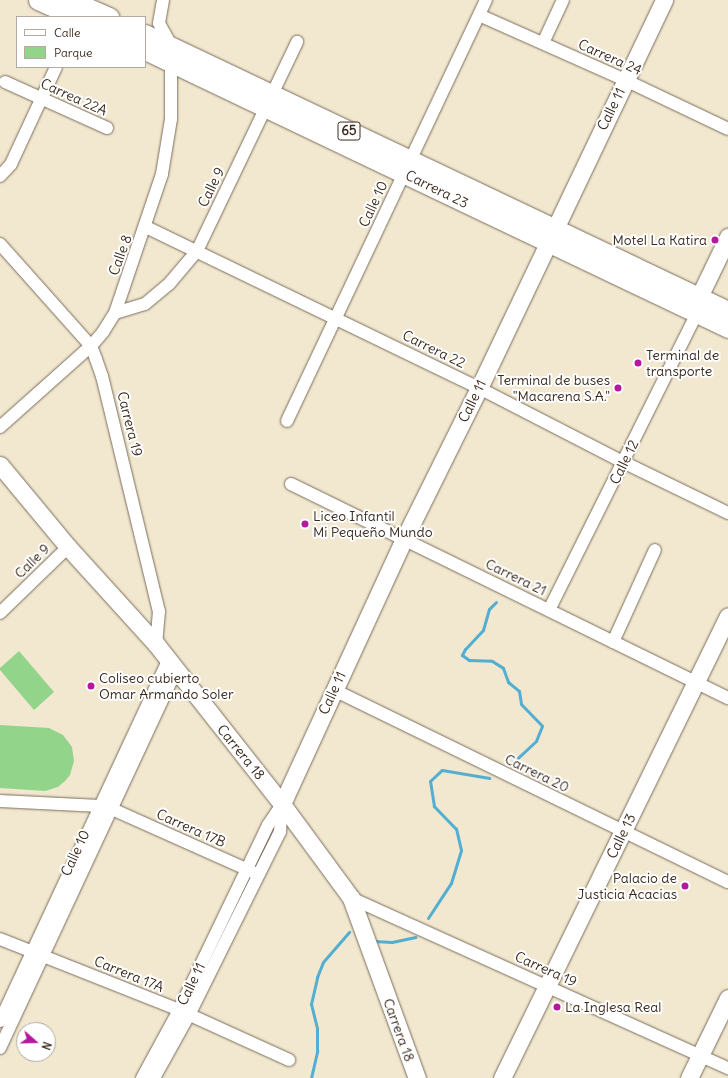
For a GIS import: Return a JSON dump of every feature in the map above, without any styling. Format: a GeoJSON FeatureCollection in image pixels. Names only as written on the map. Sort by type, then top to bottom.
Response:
{"type":"FeatureCollection","features":[{"type":"Feature","properties":{"kind":"main road"},"geometry":{"type":"LineString","coordinates":[[38,0],[78,8],[106,16]]}},
{"type":"Feature","properties":{"kind":"main road","name":"Carrera 23"},"geometry":{"type":"LineString","coordinates":[[146,35],[171,54],[407,167],[551,235],[701,303],[728,311]]}},
{"type":"Feature","properties":{"kind":"main road","name":"Carrera 23"},"geometry":{"type":"LineString","coordinates":[[146,50],[171,54]]}},
{"type":"Feature","properties":{"kind":"main road","name":"Carrera 23"},"geometry":{"type":"LineString","coordinates":[[701,303],[728,328]]}},
{"type":"Feature","properties":{"kind":"street"},"geometry":{"type":"LineString","coordinates":[[163,0],[159,23],[171,54]]}},
{"type":"Feature","properties":{"kind":"street","name":"Calle 10"},"geometry":{"type":"LineString","coordinates":[[287,421],[486,0]]}},
{"type":"Feature","properties":{"kind":"street"},"geometry":{"type":"LineString","coordinates":[[543,44],[563,0]]}},
{"type":"Feature","properties":{"kind":"street","name":"Calle 11"},"geometry":{"type":"LineString","coordinates":[[154,1078],[247,869],[268,825],[282,804],[404,539],[479,388],[664,0]]}},
{"type":"Feature","properties":{"kind":"street","name":"Carrera 24"},"geometry":{"type":"LineString","coordinates":[[479,15],[625,80],[728,129]]}},
{"type":"Feature","properties":{"kind":"street","name":"Calle 9"},"geometry":{"type":"LineString","coordinates":[[115,312],[145,304],[168,284],[197,251],[297,42]]}},
{"type":"Feature","properties":{"kind":"street","name":"Calle 8"},"geometry":{"type":"LineString","coordinates":[[0,427],[91,346],[103,332],[115,312],[146,227],[162,174],[171,119],[171,54]]}},
{"type":"Feature","properties":{"kind":"street"},"geometry":{"type":"LineString","coordinates":[[0,176],[11,164],[56,68]]}},
{"type":"Feature","properties":{"kind":"street","name":"Carrea 22A"},"geometry":{"type":"LineString","coordinates":[[5,82],[108,128]]}},
{"type":"Feature","properties":{"kind":"street","name":"Carrera 22"},"geometry":{"type":"LineString","coordinates":[[146,227],[479,388],[623,462],[728,513]]}},
{"type":"Feature","properties":{"kind":"street","name":"Calle 12"},"geometry":{"type":"LineString","coordinates":[[550,610],[701,303],[728,237]]}},
{"type":"Feature","properties":{"kind":"street","name":"Carrera 19"},"geometry":{"type":"LineString","coordinates":[[0,244],[91,346],[102,376],[159,611],[156,644]]}},
{"type":"Feature","properties":{"kind":"street","name":"Calle 12"},"geometry":{"type":"LineString","coordinates":[[701,303],[728,258]]}},
{"type":"Feature","properties":{"kind":"street","name":"Carrera 18"},"geometry":{"type":"LineString","coordinates":[[0,465],[68,547],[156,644],[282,804],[351,898],[417,1078]]}},
{"type":"Feature","properties":{"kind":"street","name":"Carrera 21"},"geometry":{"type":"LineString","coordinates":[[291,484],[728,698]]}},
{"type":"Feature","properties":{"kind":"street","name":"Calle 9"},"geometry":{"type":"LineString","coordinates":[[0,613],[68,547]]}},
{"type":"Feature","properties":{"kind":"street"},"geometry":{"type":"LineString","coordinates":[[614,642],[654,550]]}},
{"type":"Feature","properties":{"kind":"street","name":"Calle 13"},"geometry":{"type":"LineString","coordinates":[[502,1078],[728,616]]}},
{"type":"Feature","properties":{"kind":"street","name":"Calle 10"},"geometry":{"type":"LineString","coordinates":[[0,1048],[18,995],[172,665]]}},
{"type":"Feature","properties":{"kind":"street","name":"Carrera 20"},"geometry":{"type":"LineString","coordinates":[[334,690],[728,882]]}},
{"type":"Feature","properties":{"kind":"street"},"geometry":{"type":"LineString","coordinates":[[0,801],[106,808]]}},
{"type":"Feature","properties":{"kind":"street","name":"Calle 11"},"geometry":{"type":"LineString","coordinates":[[142,1078],[184,1012],[259,874],[280,832],[282,804]]}},
{"type":"Feature","properties":{"kind":"street","name":"Carrera 17B"},"geometry":{"type":"LineString","coordinates":[[106,808],[259,874]]}},
{"type":"Feature","properties":{"kind":"street","name":"Carrera 19"},"geometry":{"type":"LineString","coordinates":[[351,898],[728,1068]]}},
{"type":"Feature","properties":{"kind":"street","name":"Carrera 17A"},"geometry":{"type":"LineString","coordinates":[[0,939],[184,1012],[289,1060]]}},
{"type":"Feature","properties":{"kind":"street","name":"Calle 10"},"geometry":{"type":"LineString","coordinates":[[0,1021],[18,995]]}},
{"type":"Feature","properties":{"kind":"street"},"geometry":{"type":"LineString","coordinates":[[689,1078],[728,998]]}},
{"type":"Feature","properties":{"kind":"green space"},"geometry":{"type":"Polygon","coordinates":[[[19,651],[54,692],[34,710],[0,670],[0,668],[19,651]]]}},
{"type":"Feature","properties":{"kind":"green space"},"geometry":{"type":"Polygon","coordinates":[[[0,725],[49,728],[63,735],[72,747],[74,761],[70,775],[58,787],[45,791],[0,788],[0,725]]]}},
{"type":"Feature","properties":{"kind":"waterway"},"geometry":{"type":"LineString","coordinates":[[496,602],[489,609],[483,630],[465,649],[462,655],[469,660],[492,661],[503,668],[508,682],[519,691],[521,704],[542,726],[536,741],[511,764]]}},
{"type":"Feature","properties":{"kind":"waterway"},"geometry":{"type":"LineString","coordinates":[[428,918],[451,883],[461,850],[456,829],[434,806],[430,781],[442,770],[489,778]]}},
{"type":"Feature","properties":{"kind":"waterway"},"geometry":{"type":"LineString","coordinates":[[311,1078],[317,1051],[317,1028],[311,1004],[317,977],[323,962],[349,932]]}},
{"type":"Feature","properties":{"kind":"waterway"},"geometry":{"type":"LineString","coordinates":[[374,941],[392,942],[415,937]]}},
{"type":"Feature","properties":{"kind":"place","name":"Motel La Katira"},"geometry":{"type":"Point","coordinates":[715,240]}},
{"type":"Feature","properties":{"kind":"place","name":"Terminal de transporte"},"geometry":{"type":"Point","coordinates":[638,363]}},
{"type":"Feature","properties":{"kind":"place","name":"Terminal de buses \"Macarena S.A.\""},"geometry":{"type":"Point","coordinates":[618,388]}},
{"type":"Feature","properties":{"kind":"place","name":"Liceo Infantil Mi Pequeño Mundo"},"geometry":{"type":"Point","coordinates":[305,524]}},
{"type":"Feature","properties":{"kind":"place","name":"Coliseo cubierto Omar Armando Soler"},"geometry":{"type":"Point","coordinates":[91,686]}},
{"type":"Feature","properties":{"kind":"place","name":"Palacio de Justicia Acacias"},"geometry":{"type":"Point","coordinates":[685,886]}},
{"type":"Feature","properties":{"kind":"place","name":"La Inglesa Real"},"geometry":{"type":"Point","coordinates":[557,1007]}}]}
